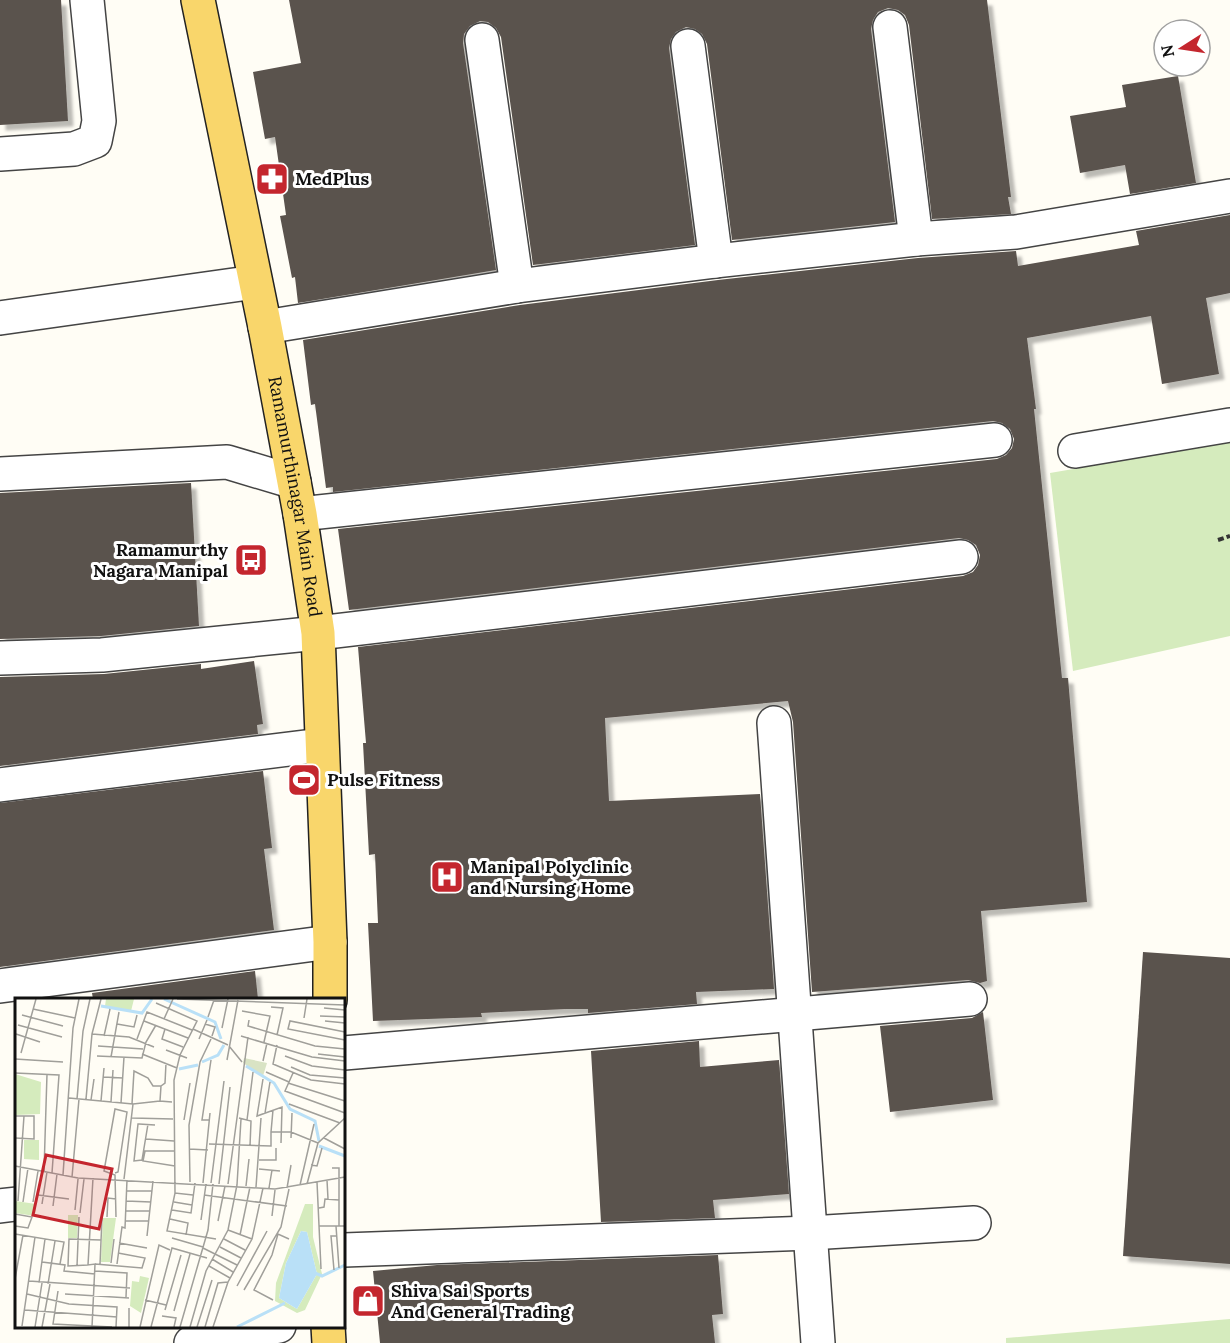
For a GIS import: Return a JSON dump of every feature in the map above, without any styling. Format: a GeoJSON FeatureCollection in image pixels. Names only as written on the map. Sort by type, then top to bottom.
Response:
{"type":"FeatureCollection","features":[{"type":"Feature","properties":{"kind":"main road","name":"Ramamurthinagar Main Road"},"geometry":{"type":"LineString","coordinates":[[198,0],[294,482],[318,633],[330,942],[330,998]]}},
{"type":"Feature","properties":{"kind":"main road"},"geometry":{"type":"LineString","coordinates":[[328,1328],[329,1343]]}},
{"type":"Feature","properties":{"kind":"street"},"geometry":{"type":"LineString","coordinates":[[0,154],[74,149],[95,141],[99,121],[87,0]]}},
{"type":"Feature","properties":{"kind":"street"},"geometry":{"type":"LineString","coordinates":[[890,27],[916,239]]}},
{"type":"Feature","properties":{"kind":"street"},"geometry":{"type":"LineString","coordinates":[[482,40],[517,286]]}},
{"type":"Feature","properties":{"kind":"street"},"geometry":{"type":"LineString","coordinates":[[688,46],[716,261]]}},
{"type":"Feature","properties":{"kind":"street"},"geometry":{"type":"LineString","coordinates":[[264,327],[517,286],[916,239],[1016,232],[1230,196]]}},
{"type":"Feature","properties":{"kind":"street"},"geometry":{"type":"LineString","coordinates":[[0,318],[255,282]]}},
{"type":"Feature","properties":{"kind":"street"},"geometry":{"type":"LineString","coordinates":[[1075,451],[1230,425]]}},
{"type":"Feature","properties":{"kind":"street"},"geometry":{"type":"LineString","coordinates":[[300,514],[995,440]]}},
{"type":"Feature","properties":{"kind":"street"},"geometry":{"type":"LineString","coordinates":[[0,474],[227,462],[294,482]]}},
{"type":"Feature","properties":{"kind":"street"},"geometry":{"type":"LineString","coordinates":[[0,658],[102,655],[318,633],[962,558]]}},
{"type":"Feature","properties":{"kind":"street"},"geometry":{"type":"LineString","coordinates":[[774,723],[818,1343]]}},
{"type":"Feature","properties":{"kind":"street"},"geometry":{"type":"LineString","coordinates":[[0,785],[321,745]]}},
{"type":"Feature","properties":{"kind":"street"},"geometry":{"type":"LineString","coordinates":[[0,986],[330,942]]}},
{"type":"Feature","properties":{"kind":"street"},"geometry":{"type":"LineString","coordinates":[[345,1053],[970,999]]}},
{"type":"Feature","properties":{"kind":"street"},"geometry":{"type":"LineString","coordinates":[[0,1206],[15,1204]]}},
{"type":"Feature","properties":{"kind":"street"},"geometry":{"type":"LineString","coordinates":[[345,1250],[810,1233],[974,1223]]}},
{"type":"Feature","properties":{"kind":"street"},"geometry":{"type":"LineString","coordinates":[[191,1343],[269,1328]]}},
{"type":"Feature","properties":{"kind":"path"},"geometry":{"type":"LineString","coordinates":[[1218,540],[1230,536]]}},
{"type":"Feature","properties":{"kind":"green space"},"geometry":{"type":"Polygon","coordinates":[[[1230,442],[1230,636],[1073,671],[1050,473],[1230,442]]]}},
{"type":"Feature","properties":{"kind":"green space"},"geometry":{"type":"Polygon","coordinates":[[[1230,1319],[1230,1343],[1006,1343],[1006,1338],[1230,1319]]]}},
{"type":"Feature","properties":{"kind":"building"},"geometry":{"type":"Polygon","coordinates":[[[0,0],[61,0],[68,121],[0,125],[0,0]]]}},
{"type":"Feature","properties":{"kind":"building"},"geometry":{"type":"Polygon","coordinates":[[[289,0],[987,0],[1011,197],[1008,197],[1011,214],[932,219],[909,25],[905,15],[898,10],[888,8],[878,12],[871,29],[895,222],[732,240],[707,44],[702,34],[686,27],[676,32],[669,48],[695,245],[533,265],[501,37],[496,28],[488,22],[480,21],[470,26],[464,34],[463,43],[496,270],[298,303],[295,277],[292,278],[280,216],[286,215],[275,137],[265,139],[253,72],[301,63],[289,0]]]}},
{"type":"Feature","properties":{"kind":"building"},"geometry":{"type":"Polygon","coordinates":[[[1178,78],[1196,183],[1130,194],[1125,165],[1080,173],[1070,116],[1126,107],[1122,85],[1178,78]]]}},
{"type":"Feature","properties":{"kind":"building"},"geometry":{"type":"Polygon","coordinates":[[[1230,215],[1230,293],[1206,298],[1219,374],[1162,384],[1151,316],[1027,338],[1062,678],[1068,678],[1087,902],[981,911],[987,981],[980,983],[968,980],[812,992],[793,722],[788,701],[605,718],[609,801],[760,794],[774,989],[696,992],[697,1004],[588,1013],[588,1009],[566,1009],[481,1013],[482,1017],[373,1021],[368,923],[378,923],[375,854],[369,855],[363,743],[366,743],[358,647],[963,576],[973,572],[978,565],[980,555],[976,545],[959,538],[349,610],[338,529],[997,459],[1006,455],[1012,448],[1014,439],[1010,429],[1002,423],[993,421],[333,492],[333,487],[326,488],[315,404],[311,405],[303,340],[520,305],[918,258],[1016,251],[1018,266],[1139,245],[1136,231],[1230,215]]]}},
{"type":"Feature","properties":{"kind":"building"},"geometry":{"type":"Polygon","coordinates":[[[191,483],[199,626],[101,636],[0,639],[0,493],[191,483]]]}},
{"type":"Feature","properties":{"kind":"building"},"geometry":{"type":"Polygon","coordinates":[[[254,661],[263,724],[257,725],[258,734],[0,766],[0,677],[104,674],[201,664],[201,669],[254,661]]]}},
{"type":"Feature","properties":{"kind":"building"},"geometry":{"type":"Polygon","coordinates":[[[263,771],[272,848],[264,849],[274,930],[0,967],[0,803],[263,771]]]}},
{"type":"Feature","properties":{"kind":"building"},"geometry":{"type":"Polygon","coordinates":[[[1143,952],[1230,958],[1230,1264],[1123,1256],[1143,952]]]}},
{"type":"Feature","properties":{"kind":"building"},"geometry":{"type":"Polygon","coordinates":[[[255,971],[258,998],[93,998],[92,993],[255,971]]]}},
{"type":"Feature","properties":{"kind":"building"},"geometry":{"type":"Polygon","coordinates":[[[983,1012],[993,1100],[890,1112],[880,1026],[972,1018],[983,1012]]]}},
{"type":"Feature","properties":{"kind":"building"},"geometry":{"type":"Polygon","coordinates":[[[699,1041],[700,1067],[779,1060],[789,1194],[713,1200],[715,1218],[601,1222],[591,1051],[699,1041]]]}},
{"type":"Feature","properties":{"kind":"building"},"geometry":{"type":"Polygon","coordinates":[[[718,1255],[723,1314],[712,1315],[715,1343],[380,1343],[373,1271],[437,1265],[718,1255]]]}},
{"type":"Feature","properties":{"kind":"place","name":"MedPlus"},"geometry":{"type":"Point","coordinates":[272,179]}},
{"type":"Feature","properties":{"kind":"place","name":"Ramamurthy Nagara Manipal"},"geometry":{"type":"Point","coordinates":[251,560]}},
{"type":"Feature","properties":{"kind":"place","name":"Pulse Fitness"},"geometry":{"type":"Point","coordinates":[304,780]}},
{"type":"Feature","properties":{"kind":"place","name":"Manipal Polyclinic and Nursing Home"},"geometry":{"type":"Point","coordinates":[447,877]}},
{"type":"Feature","properties":{"kind":"place","name":"Shiva Sai Sports And General Trading"},"geometry":{"type":"Point","coordinates":[368,1301]}}]}
